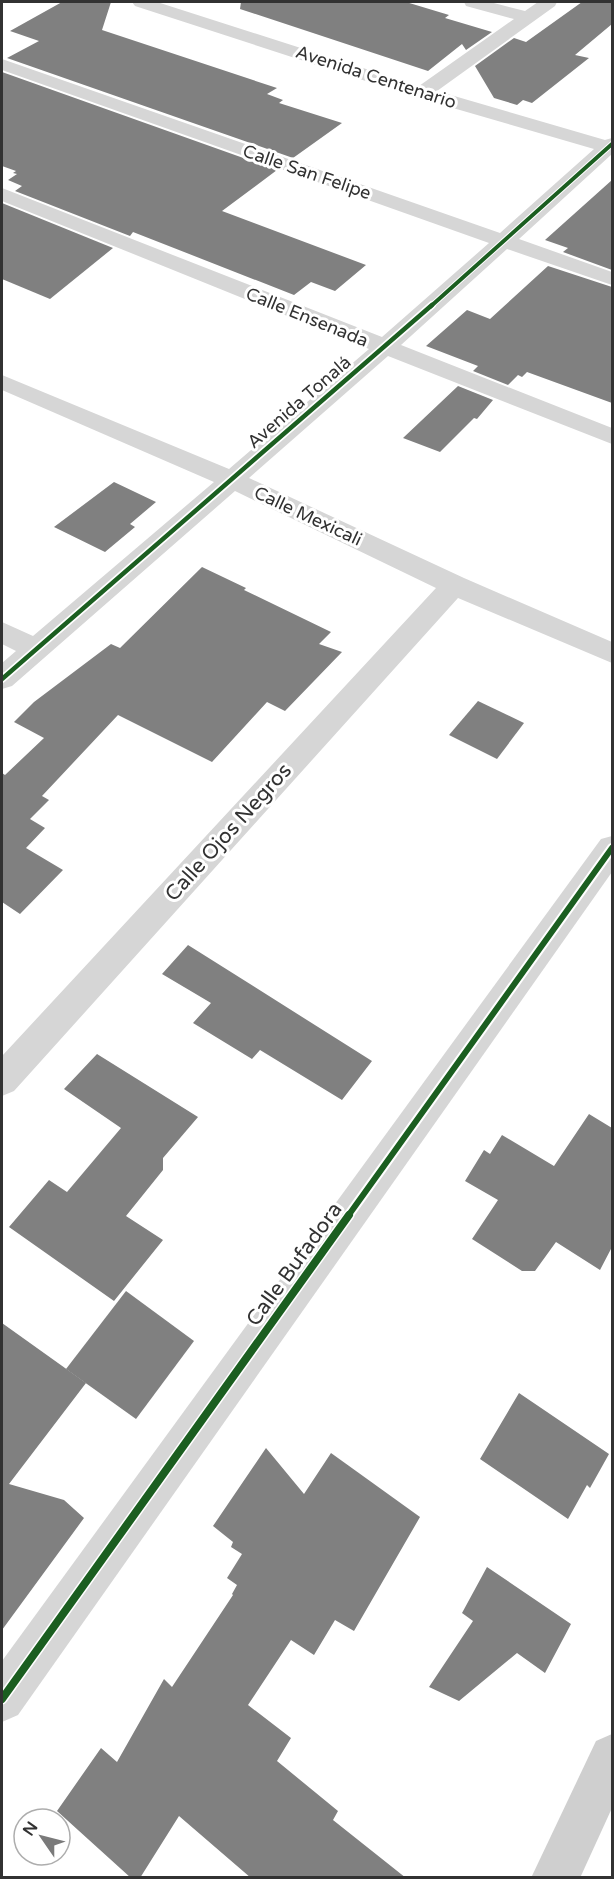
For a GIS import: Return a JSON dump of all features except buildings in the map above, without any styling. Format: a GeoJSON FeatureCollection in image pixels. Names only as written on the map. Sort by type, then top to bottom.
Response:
{"type":"FeatureCollection","features":[{"type":"Feature","properties":{"kind":"street","name":"Avenida Centenario"},"geometry":{"type":"LineString","coordinates":[[142,2],[422,93],[611,146]]}},
{"type":"Feature","properties":{"kind":"street"},"geometry":{"type":"LineString","coordinates":[[472,2],[528,17]]}},
{"type":"Feature","properties":{"kind":"street"},"geometry":{"type":"LineString","coordinates":[[422,93],[549,2]]}},
{"type":"Feature","properties":{"kind":"street","name":"Calle San Felipe"},"geometry":{"type":"LineString","coordinates":[[2,64],[612,279]]}},
{"type":"Feature","properties":{"kind":"street","name":"Avenida Tonalá"},"geometry":{"type":"LineString","coordinates":[[2,679],[384,348],[611,146]]}},
{"type":"Feature","properties":{"kind":"street","name":"Calle Ensenada"},"geometry":{"type":"LineString","coordinates":[[2,194],[612,437]]}},
{"type":"Feature","properties":{"kind":"street","name":"Calle Mexicali"},"geometry":{"type":"LineString","coordinates":[[2,382],[232,480],[454,585],[612,653]]}},
{"type":"Feature","properties":{"kind":"street","name":"Calle Ojos Negros"},"geometry":{"type":"LineString","coordinates":[[2,1080],[454,585]]}},
{"type":"Feature","properties":{"kind":"street"},"geometry":{"type":"LineString","coordinates":[[2,632],[36,650]]}},
{"type":"Feature","properties":{"kind":"street","name":"Calle Bufadora"},"geometry":{"type":"LineString","coordinates":[[2,1699],[612,848]]}},
{"type":"Feature","properties":{"kind":"street"},"geometry":{"type":"LineString","coordinates":[[555,1878],[612,1757]]}},
{"type":"Feature","properties":{"kind":"cycle path"},"geometry":{"type":"LineString","coordinates":[[2,679],[384,348],[612,144]]}},
{"type":"Feature","properties":{"kind":"cycle path"},"geometry":{"type":"LineString","coordinates":[[2,1699],[612,848]]}}]}
